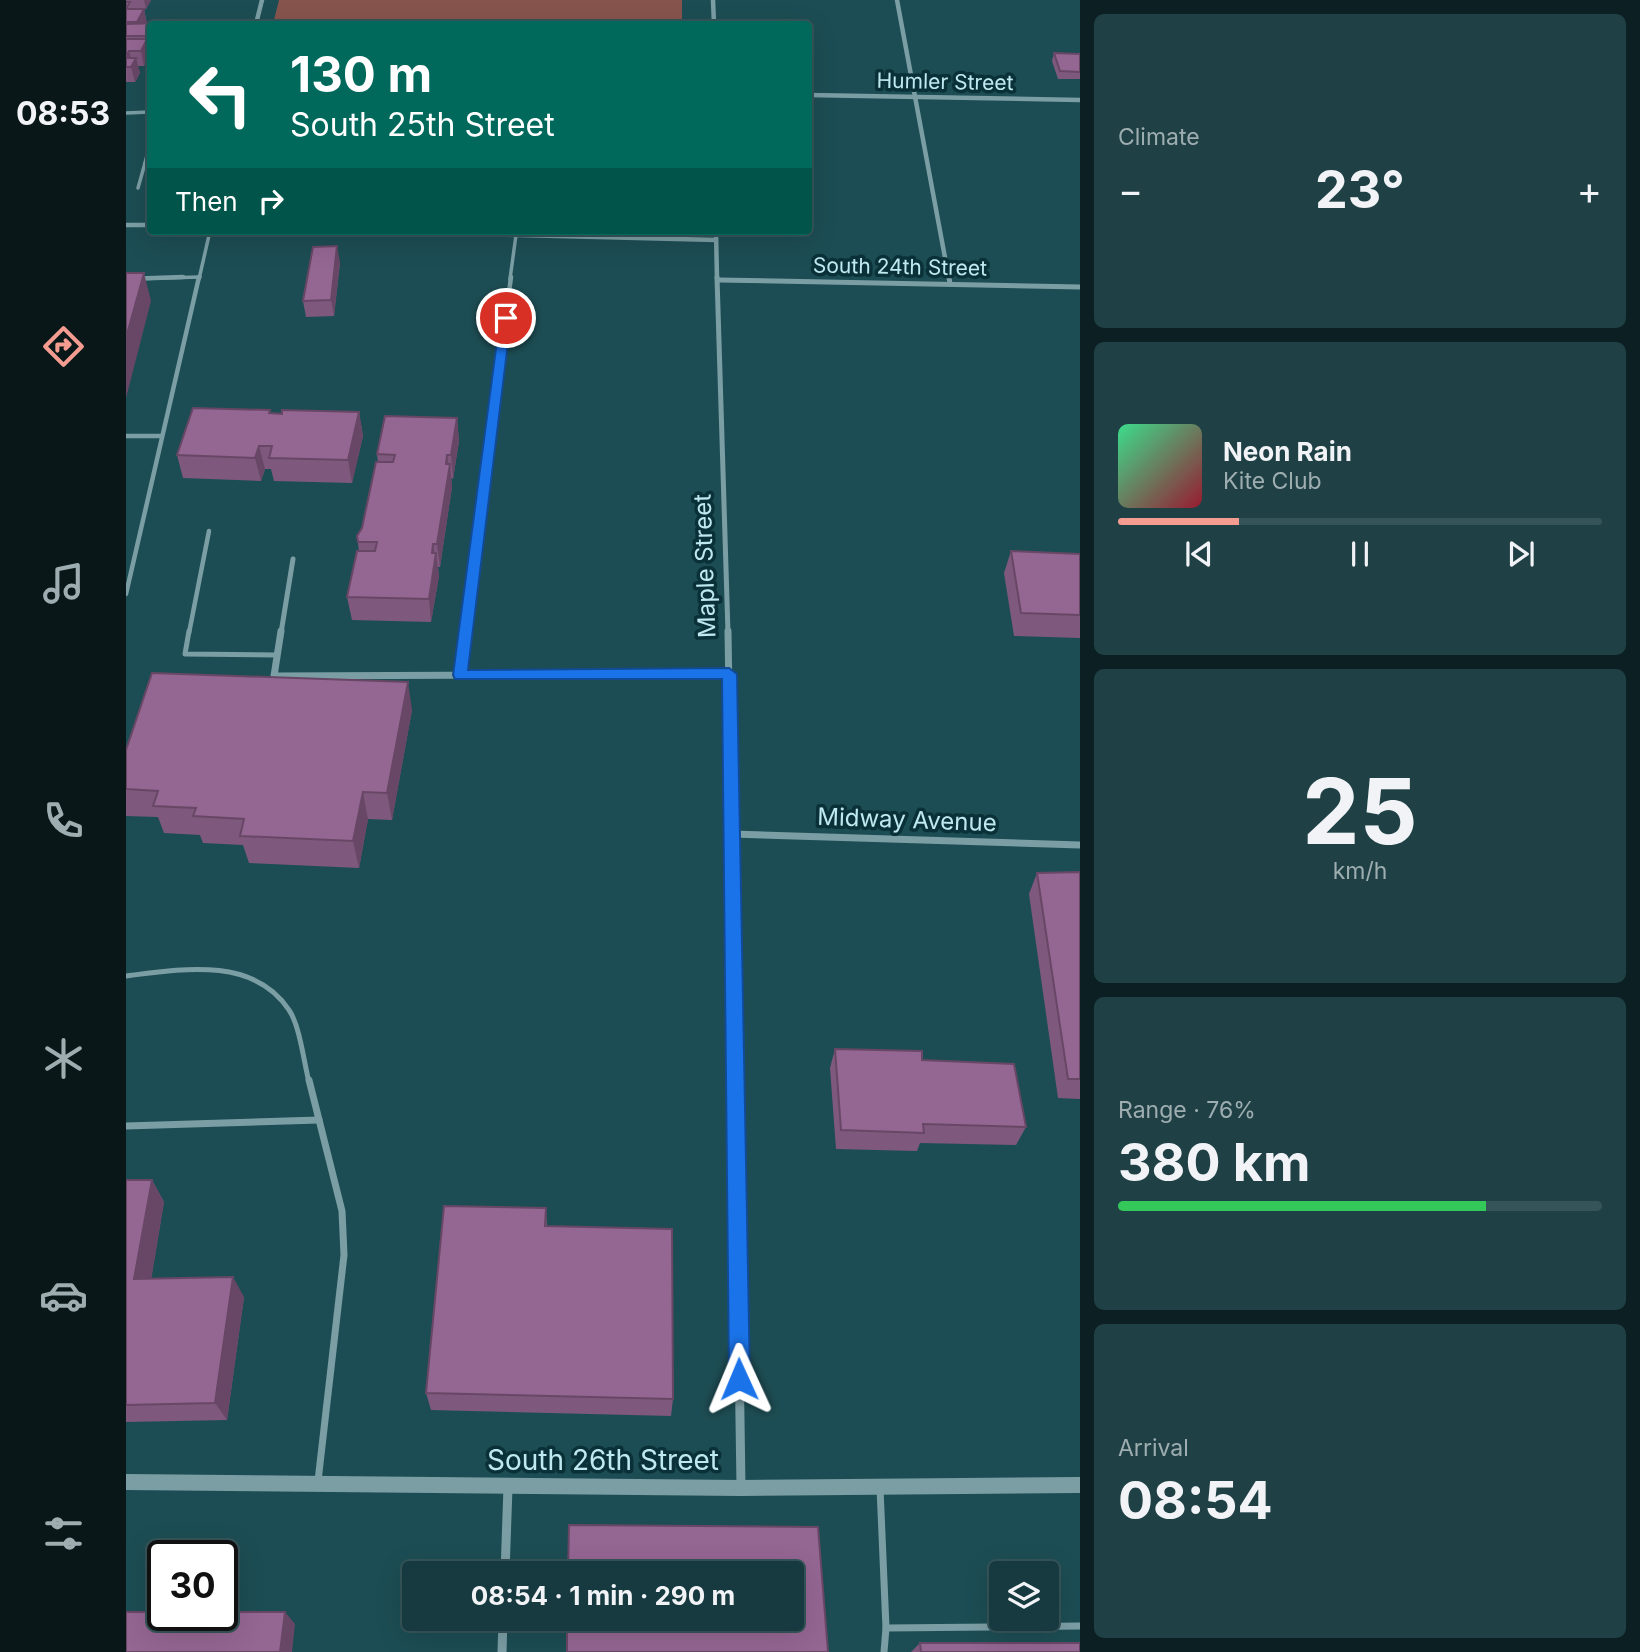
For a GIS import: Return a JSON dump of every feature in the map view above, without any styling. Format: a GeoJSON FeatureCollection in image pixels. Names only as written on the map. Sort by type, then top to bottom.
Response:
{"type":"FeatureCollection","features":[{"type":"Feature","properties":{"kind":"street"},"geometry":{"type":"LineString","coordinates":[[257,21],[262,0]]}},
{"type":"Feature","properties":{"kind":"street"},"geometry":{"type":"LineString","coordinates":[[713,0],[714,21]]}},
{"type":"Feature","properties":{"kind":"street"},"geometry":{"type":"LineString","coordinates":[[897,0],[912,97],[950,284]]}},
{"type":"Feature","properties":{"kind":"street","name":"Humler Street"},"geometry":{"type":"LineString","coordinates":[[812,95],[1080,100]]}},
{"type":"Feature","properties":{"kind":"street"},"geometry":{"type":"LineString","coordinates":[[126,225],[147,225]]}},
{"type":"Feature","properties":{"kind":"street"},"geometry":{"type":"LineString","coordinates":[[516,235],[716,240]]}},
{"type":"Feature","properties":{"kind":"street","name":"Maple Street"},"geometry":{"type":"LineString","coordinates":[[716,235],[729,674],[741,1488]]}},
{"type":"Feature","properties":{"kind":"street","name":"South 24th Street"},"geometry":{"type":"LineString","coordinates":[[719,279],[1080,287]]}},
{"type":"Feature","properties":{"kind":"street"},"geometry":{"type":"LineString","coordinates":[[293,559],[274,676],[729,674]]}},
{"type":"Feature","properties":{"kind":"street","name":"Midway Avenue"},"geometry":{"type":"LineString","coordinates":[[732,834],[1080,845]]}},
{"type":"Feature","properties":{"kind":"street","name":"South 26th Street"},"geometry":{"type":"LineString","coordinates":[[126,1482],[741,1488],[1080,1485]]}},
{"type":"Feature","properties":{"kind":"street"},"geometry":{"type":"LineString","coordinates":[[505,1561],[508,1486]]}},
{"type":"Feature","properties":{"kind":"street"},"geometry":{"type":"LineString","coordinates":[[502,1652],[503,1631]]}},
{"type":"Feature","properties":{"kind":"lane"},"geometry":{"type":"LineString","coordinates":[[126,113],[147,112]]}},
{"type":"Feature","properties":{"kind":"lane"},"geometry":{"type":"LineString","coordinates":[[138,188],[147,166]]}},
{"type":"Feature","properties":{"kind":"lane"},"geometry":{"type":"LineString","coordinates":[[126,594],[209,235]]}},
{"type":"Feature","properties":{"kind":"lane"},"geometry":{"type":"LineString","coordinates":[[460,675],[516,235]]}},
{"type":"Feature","properties":{"kind":"lane"},"geometry":{"type":"LineString","coordinates":[[126,279],[200,277]]}},
{"type":"Feature","properties":{"kind":"lane"},"geometry":{"type":"LineString","coordinates":[[126,436],[162,436]]}},
{"type":"Feature","properties":{"kind":"lane"},"geometry":{"type":"LineString","coordinates":[[209,531],[185,654],[277,655]]}},
{"type":"Feature","properties":{"kind":"lane"},"geometry":{"type":"LineString","coordinates":[[126,976],[188,968],[241,975],[272,990],[291,1012],[342,1211],[344,1255],[318,1485]]}},
{"type":"Feature","properties":{"kind":"lane"},"geometry":{"type":"LineString","coordinates":[[126,1126],[319,1120]]}},
{"type":"Feature","properties":{"kind":"lane"},"geometry":{"type":"LineString","coordinates":[[880,1487],[887,1628],[884,1652]]}},
{"type":"Feature","properties":{"kind":"lane"},"geometry":{"type":"LineString","coordinates":[[887,1628],[1080,1626]]}},
{"type":"Feature","properties":{"kind":"shaded area"},"geometry":{"type":"Polygon","coordinates":[[[279,0],[682,0],[682,21],[274,21],[279,0]]]}},
{"type":"Feature","properties":{"kind":"building"},"geometry":{"type":"Polygon","coordinates":[[[126,9],[144,9],[137,22],[126,22],[126,9]]]}},
{"type":"Feature","properties":{"kind":"building"},"geometry":{"type":"Polygon","coordinates":[[[147,23],[147,36],[126,36],[126,24],[147,23]]]}},
{"type":"Feature","properties":{"kind":"building"},"geometry":{"type":"Polygon","coordinates":[[[126,39],[147,39],[141,51],[129,51],[126,56],[126,39]]]}},
{"type":"Feature","properties":{"kind":"building"},"geometry":{"type":"Polygon","coordinates":[[[1054,53],[1080,54],[1080,72],[1060,71],[1054,53]]]}},
{"type":"Feature","properties":{"kind":"building"},"geometry":{"type":"Polygon","coordinates":[[[126,58],[136,58],[131,67],[126,67],[126,58]]]}},
{"type":"Feature","properties":{"kind":"building"},"geometry":{"type":"Polygon","coordinates":[[[337,246],[331,300],[303,301],[313,247],[337,246]]]}},
{"type":"Feature","properties":{"kind":"building"},"geometry":{"type":"Polygon","coordinates":[[[126,273],[144,273],[126,338],[126,273]]]}},
{"type":"Feature","properties":{"kind":"building"},"geometry":{"type":"Polygon","coordinates":[[[193,408],[270,410],[269,413],[282,414],[282,410],[359,412],[348,460],[269,458],[272,446],[259,446],[255,458],[177,455],[193,408]]]}},
{"type":"Feature","properties":{"kind":"building"},"geometry":{"type":"Polygon","coordinates":[[[385,416],[457,418],[451,455],[447,455],[446,464],[450,464],[437,544],[433,544],[432,553],[436,553],[429,599],[347,597],[357,551],[375,551],[377,542],[358,542],[357,536],[362,528],[376,462],[393,462],[395,455],[377,454],[385,416]]]}},
{"type":"Feature","properties":{"kind":"building"},"geometry":{"type":"Polygon","coordinates":[[[1011,551],[1080,554],[1080,615],[1021,613],[1011,551]]]}},
{"type":"Feature","properties":{"kind":"building"},"geometry":{"type":"Polygon","coordinates":[[[152,673],[408,682],[387,793],[363,792],[353,841],[240,836],[244,819],[193,816],[196,808],[153,806],[158,791],[126,789],[126,750],[152,673]]]}},
{"type":"Feature","properties":{"kind":"building"},"geometry":{"type":"Polygon","coordinates":[[[1080,872],[1080,1079],[1068,1079],[1037,873],[1080,872]]]}},
{"type":"Feature","properties":{"kind":"building"},"geometry":{"type":"Polygon","coordinates":[[[835,1049],[922,1051],[922,1060],[1014,1064],[1026,1127],[923,1124],[924,1133],[841,1130],[835,1049]]]}},
{"type":"Feature","properties":{"kind":"building"},"geometry":{"type":"Polygon","coordinates":[[[126,1180],[152,1180],[134,1279],[233,1277],[215,1403],[126,1405],[126,1180]]]}},
{"type":"Feature","properties":{"kind":"building"},"geometry":{"type":"Polygon","coordinates":[[[444,1206],[546,1208],[545,1226],[672,1229],[673,1399],[426,1393],[444,1206]]]}},
{"type":"Feature","properties":{"kind":"building"},"geometry":{"type":"Polygon","coordinates":[[[569,1525],[818,1527],[828,1652],[567,1652],[567,1631],[804,1631],[804,1561],[568,1561],[569,1525]]]}},
{"type":"Feature","properties":{"kind":"building"},"geometry":{"type":"Polygon","coordinates":[[[126,1612],[147,1612],[147,1631],[238,1631],[238,1612],[285,1612],[280,1652],[126,1652],[126,1612]]]}},
{"type":"Feature","properties":{"kind":"building"},"geometry":{"type":"Polygon","coordinates":[[[920,1643],[1080,1643],[1080,1652],[921,1652],[920,1643]]]}},
{"type":"Feature","properties":{"kind":"route"},"geometry":{"type":"LineString","coordinates":[[506,318],[460,675],[729,674],[739,1379]]}}]}
